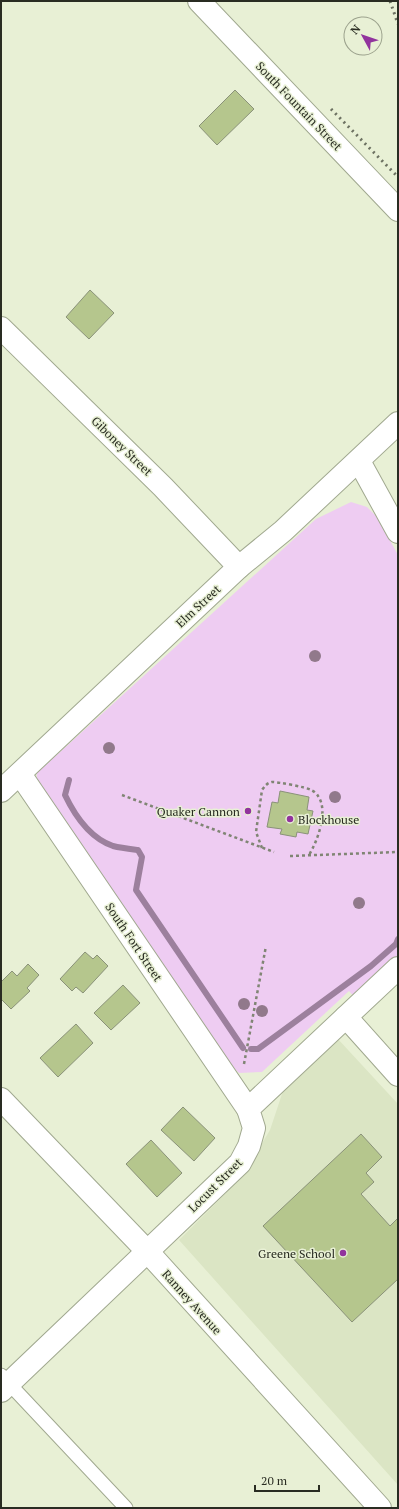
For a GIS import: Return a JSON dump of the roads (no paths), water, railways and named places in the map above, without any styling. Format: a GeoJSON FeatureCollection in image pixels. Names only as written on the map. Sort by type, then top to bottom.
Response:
{"type":"FeatureCollection","features":[{"type":"Feature","properties":{"kind":"street","name":"South Fountain Street"},"geometry":{"type":"LineString","coordinates":[[199,1],[398,210]]}},
{"type":"Feature","properties":{"kind":"street","name":"Giboney Street"},"geometry":{"type":"LineString","coordinates":[[1,328],[163,487],[239,567]]}},
{"type":"Feature","properties":{"kind":"street","name":"Elm Street"},"geometry":{"type":"LineString","coordinates":[[1,791],[239,567],[283,531],[398,423]]}},
{"type":"Feature","properties":{"kind":"street"},"geometry":{"type":"LineString","coordinates":[[359,461],[398,532]]}},
{"type":"Feature","properties":{"kind":"street","name":"South Fort Street"},"geometry":{"type":"LineString","coordinates":[[20,774],[243,1102]]}},
{"type":"Feature","properties":{"kind":"street"},"geometry":{"type":"LineString","coordinates":[[243,1102],[346,1017],[398,968]]}},
{"type":"Feature","properties":{"kind":"street"},"geometry":{"type":"LineString","coordinates":[[346,1017],[398,1075]]}},
{"type":"Feature","properties":{"kind":"street","name":"Ranney Avenue"},"geometry":{"type":"LineString","coordinates":[[1,1099],[147,1251],[380,1508]]}},
{"type":"Feature","properties":{"kind":"street","name":"Locust Street"},"geometry":{"type":"LineString","coordinates":[[4,1383],[240,1163],[249,1146],[254,1128],[243,1102]]}},
{"type":"Feature","properties":{"kind":"lane"},"geometry":{"type":"LineString","coordinates":[[4,1383],[126,1508]]}},
{"type":"Feature","properties":{"kind":"waterway"},"geometry":{"type":"LineString","coordinates":[[69,780],[65,795],[73,811],[90,832],[97,838],[113,846],[138,850],[142,857],[136,890],[243,1048]]}},
{"type":"Feature","properties":{"kind":"waterway"},"geometry":{"type":"LineString","coordinates":[[251,1049],[258,1049],[371,966],[396,944],[398,939]]}},
{"type":"Feature","properties":{"kind":"railway"},"geometry":{"type":"LineString","coordinates":[[390,1],[398,24]]}},
{"type":"Feature","properties":{"kind":"railway"},"geometry":{"type":"LineString","coordinates":[[331,109],[398,177]]}},
{"type":"Feature","properties":{"kind":"place","name":"Quaker Cannon"},"geometry":{"type":"Point","coordinates":[248,811]}},
{"type":"Feature","properties":{"kind":"place","name":"Blockhouse"},"geometry":{"type":"Point","coordinates":[290,819]}},
{"type":"Feature","properties":{"kind":"place","name":"Greene School"},"geometry":{"type":"Point","coordinates":[343,1253]}}]}
